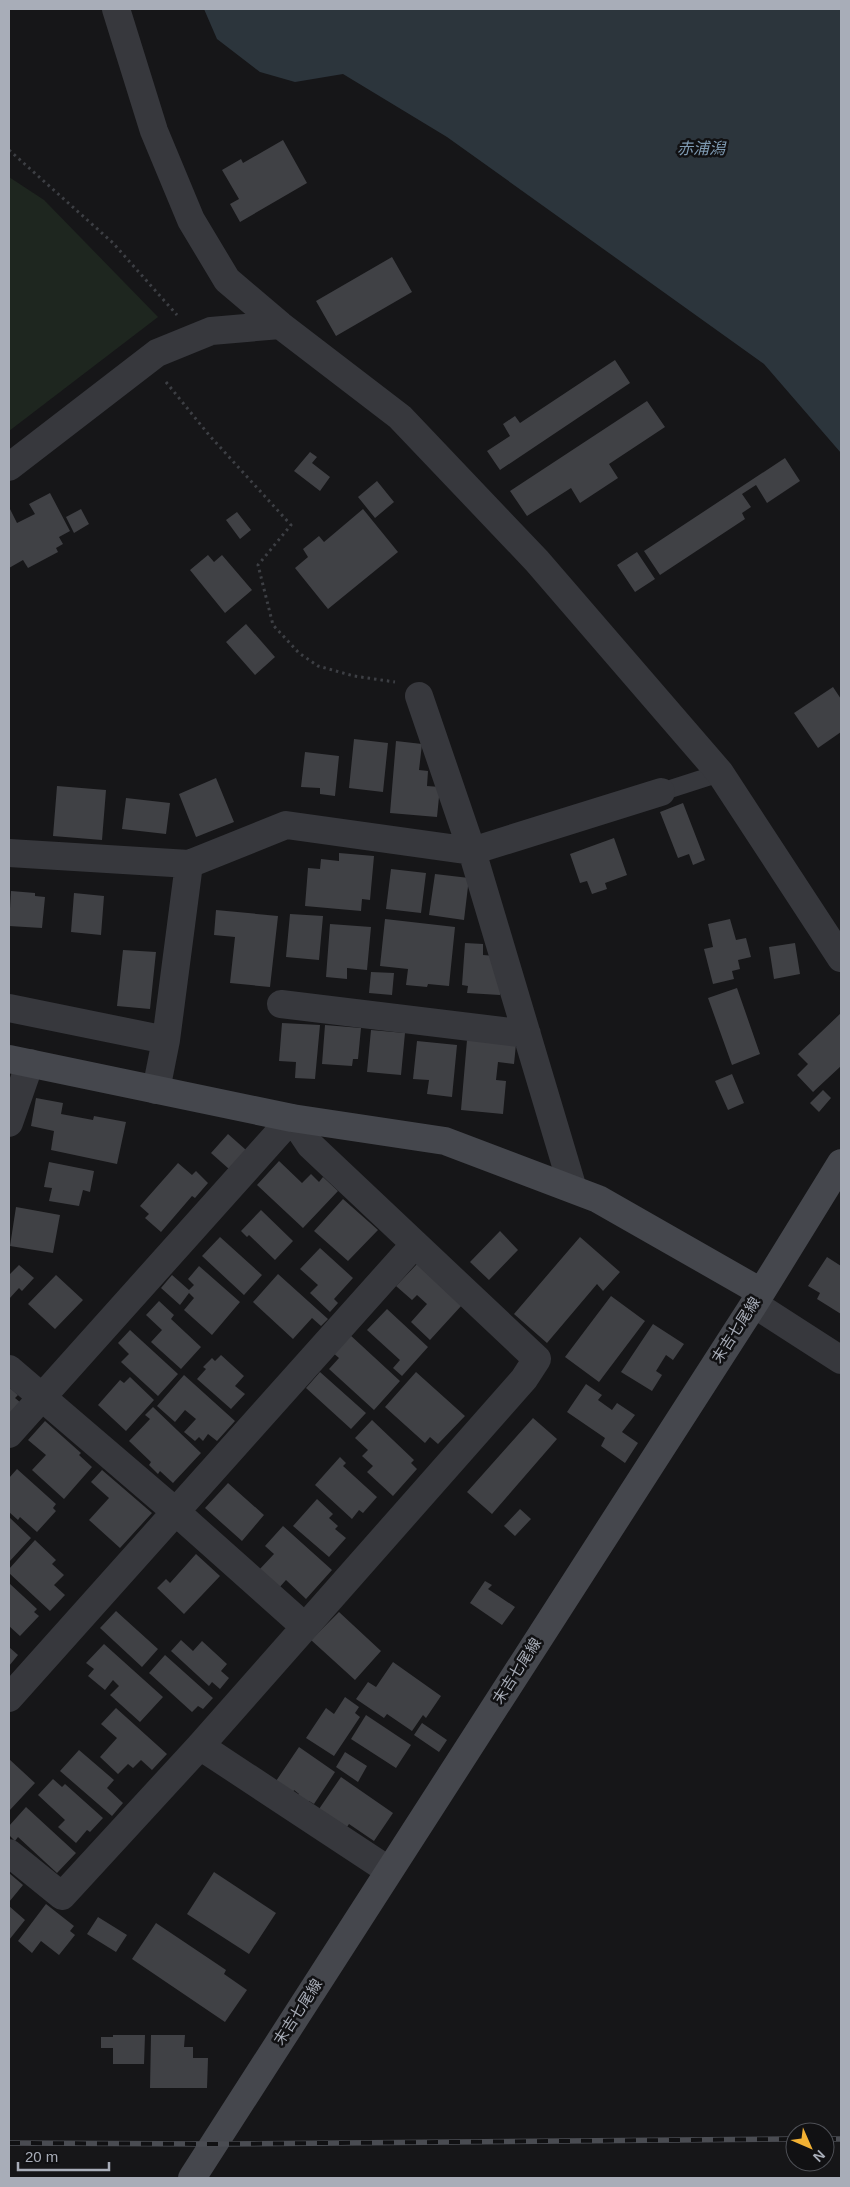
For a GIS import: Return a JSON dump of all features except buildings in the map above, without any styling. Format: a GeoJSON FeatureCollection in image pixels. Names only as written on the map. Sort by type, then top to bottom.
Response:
{"type":"FeatureCollection","features":[{"type":"Feature","properties":{"kind":"main road"},"geometry":{"type":"LineString","coordinates":[[19,1061],[292,1118],[445,1141],[598,1199],[757,1298]]}},
{"type":"Feature","properties":{"kind":"main road","name":"末吉七尾線"},"geometry":{"type":"LineString","coordinates":[[192,2178],[757,1298],[841,1163]]}},
{"type":"Feature","properties":{"kind":"street"},"geometry":{"type":"LineString","coordinates":[[116,9],[154,131],[191,220],[227,280],[280,324],[400,417],[537,561],[720,773],[841,958]]}},
{"type":"Feature","properties":{"kind":"street"},"geometry":{"type":"LineString","coordinates":[[9,467],[158,353],[211,331],[280,324]]}},
{"type":"Feature","properties":{"kind":"street"},"geometry":{"type":"LineString","coordinates":[[419,696],[472,851],[573,1189]]}},
{"type":"Feature","properties":{"kind":"street"},"geometry":{"type":"LineString","coordinates":[[9,853],[189,864],[286,826],[472,851],[661,792]]}},
{"type":"Feature","properties":{"kind":"street"},"geometry":{"type":"LineString","coordinates":[[156,1090],[166,1040],[189,864]]}},
{"type":"Feature","properties":{"kind":"street"},"geometry":{"type":"LineString","coordinates":[[281,1004],[527,1034]]}},
{"type":"Feature","properties":{"kind":"street"},"geometry":{"type":"LineString","coordinates":[[9,1008],[166,1040]]}},
{"type":"Feature","properties":{"kind":"street"},"geometry":{"type":"LineString","coordinates":[[9,1123],[19,1061]]}},
{"type":"Feature","properties":{"kind":"street"},"geometry":{"type":"LineString","coordinates":[[9,1434],[292,1118],[310,1145],[537,1359],[524,1379],[200,1746],[62,1896],[9,1852]]}},
{"type":"Feature","properties":{"kind":"street"},"geometry":{"type":"LineString","coordinates":[[9,1698],[415,1244]]}},
{"type":"Feature","properties":{"kind":"street"},"geometry":{"type":"LineString","coordinates":[[757,1298],[841,1360]]}},
{"type":"Feature","properties":{"kind":"street"},"geometry":{"type":"LineString","coordinates":[[9,1369],[176,1512],[305,1627]]}},
{"type":"Feature","properties":{"kind":"street"},"geometry":{"type":"LineString","coordinates":[[200,1746],[388,1870]]}},
{"type":"Feature","properties":{"kind":"lane"},"geometry":{"type":"LineString","coordinates":[[661,792],[720,773]]}},
{"type":"Feature","properties":{"kind":"path"},"geometry":{"type":"LineString","coordinates":[[9,150],[113,243],[184,322],[211,331]]}},
{"type":"Feature","properties":{"kind":"path"},"geometry":{"type":"LineString","coordinates":[[148,361],[209,435],[291,525],[258,565],[273,624],[299,653],[318,666],[354,676],[393,681],[419,696]]}},
{"type":"Feature","properties":{"kind":"shaded area"},"geometry":{"type":"Polygon","coordinates":[[[9,177],[44,200],[158,317],[9,431],[9,177]]]}},
{"type":"Feature","properties":{"kind":"water","name":"赤浦潟"},"geometry":{"type":"Polygon","coordinates":[[[204,9],[841,9],[841,453],[764,364],[447,137],[343,74],[295,82],[260,72],[217,39],[204,9]]]}},
{"type":"Feature","properties":{"kind":"railway"},"geometry":{"type":"LineString","coordinates":[[9,2143],[213,2144],[785,2139]]}},
{"type":"Feature","properties":{"kind":"railway"},"geometry":{"type":"LineString","coordinates":[[835,2139],[841,2139]]}}]}
